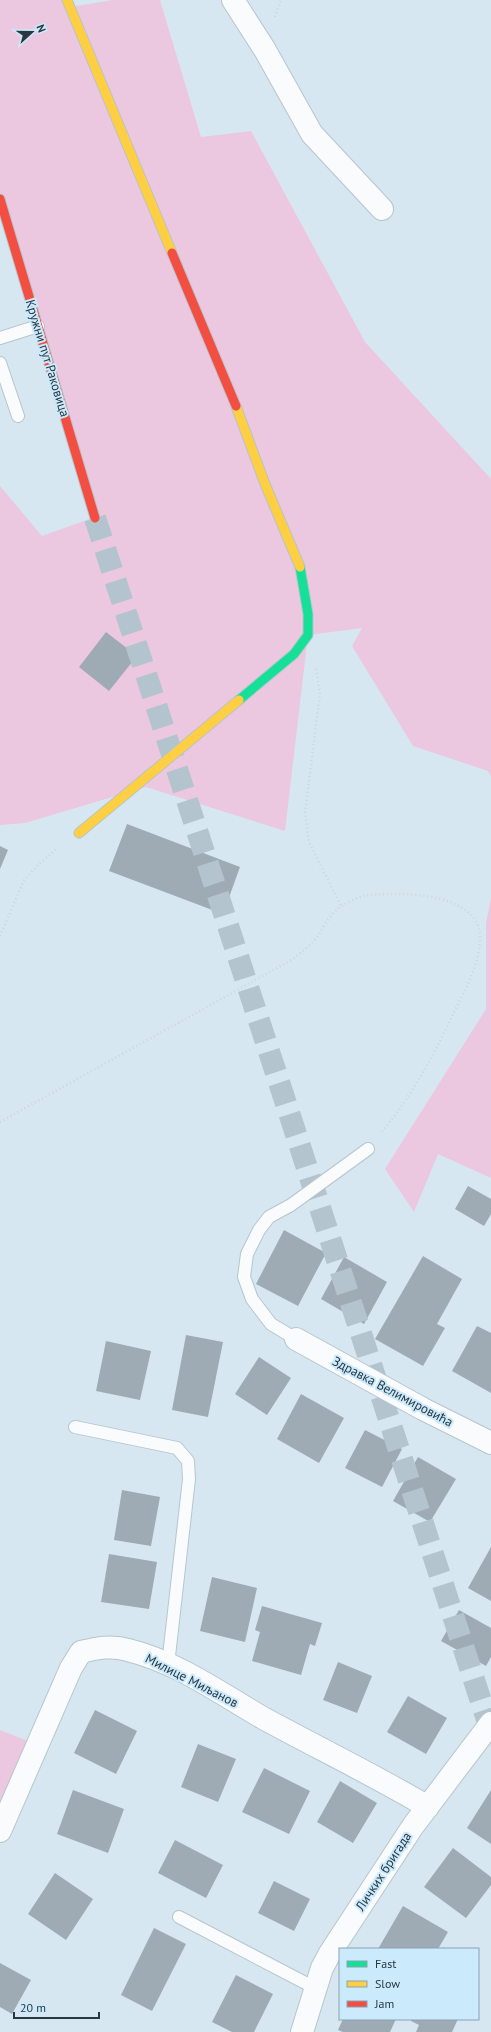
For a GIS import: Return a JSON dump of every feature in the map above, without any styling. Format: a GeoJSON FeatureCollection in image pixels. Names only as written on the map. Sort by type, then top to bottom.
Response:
{"type":"FeatureCollection","features":[{"type":"Feature","properties":{"kind":"street"},"geometry":{"type":"LineString","coordinates":[[67,0],[246,431],[265,484],[301,570],[308,614],[308,635],[294,654],[79,832]]}},
{"type":"Feature","properties":{"kind":"street"},"geometry":{"type":"LineString","coordinates":[[233,0],[265,50],[312,134],[382,209]]}},
{"type":"Feature","properties":{"kind":"street","name":"Кружни пут Раковица"},"geometry":{"type":"LineString","coordinates":[[0,199],[96,518]]}},
{"type":"Feature","properties":{"kind":"street","name":"Здравка Велимировића"},"geometry":{"type":"LineString","coordinates":[[296,1339],[423,1409],[491,1443]]}},
{"type":"Feature","properties":{"kind":"street","name":"Милице Миљанов"},"geometry":{"type":"LineString","coordinates":[[0,1831],[71,1668],[81,1652],[101,1647],[127,1649],[154,1658],[281,1728],[375,1776],[428,1807]]}},
{"type":"Feature","properties":{"kind":"street","name":"Личких бригада"},"geometry":{"type":"LineString","coordinates":[[302,2032],[322,1968],[330,1953],[413,1826],[491,1723]]}},
{"type":"Feature","properties":{"kind":"lane"},"geometry":{"type":"LineString","coordinates":[[0,338],[38,326]]}},
{"type":"Feature","properties":{"kind":"lane"},"geometry":{"type":"LineString","coordinates":[[0,363],[18,416]]}},
{"type":"Feature","properties":{"kind":"lane"},"geometry":{"type":"LineString","coordinates":[[296,1339],[271,1324],[252,1299],[244,1277],[247,1254],[259,1230],[269,1217],[291,1205],[368,1150]]}},
{"type":"Feature","properties":{"kind":"lane"},"geometry":{"type":"LineString","coordinates":[[75,1427],[177,1448],[188,1461],[189,1479],[168,1665]]}},
{"type":"Feature","properties":{"kind":"lane"},"geometry":{"type":"LineString","coordinates":[[179,1917],[315,1988]]}},
{"type":"Feature","properties":{"kind":"path"},"geometry":{"type":"LineString","coordinates":[[308,635],[314,658],[320,694],[305,813],[309,842],[341,906]]}},
{"type":"Feature","properties":{"kind":"path"},"geometry":{"type":"LineString","coordinates":[[0,936],[24,880],[40,863],[79,832]]}},
{"type":"Feature","properties":{"kind":"path"},"geometry":{"type":"LineString","coordinates":[[0,1122],[293,959],[314,940],[326,920],[341,906],[363,896],[404,894],[447,899],[470,913],[477,925],[480,939],[475,970],[430,1062],[399,1111],[368,1150]]}},
{"type":"Feature","properties":{"kind":"shaded area"},"geometry":{"type":"Polygon","coordinates":[[[0,0],[67,0],[70,7],[113,0],[160,0],[201,137],[251,131],[365,342],[491,479],[491,776],[488,771],[413,746],[352,646],[362,628],[308,635],[285,831],[146,787],[25,823],[0,825],[0,486],[42,536],[95,517],[0,199],[0,0]]]}},
{"type":"Feature","properties":{"kind":"shaded area"},"geometry":{"type":"Polygon","coordinates":[[[491,898],[491,1178],[438,1154],[414,1212],[385,1169],[486,1009],[486,923],[491,898]]]}},
{"type":"Feature","properties":{"kind":"shaded area"},"geometry":{"type":"Polygon","coordinates":[[[0,1730],[38,1745],[0,1831],[0,1730]]]}},
{"type":"Feature","properties":{"kind":"building"},"geometry":{"type":"Polygon","coordinates":[[[106,632],[137,656],[109,691],[79,667],[106,632]]]}},
{"type":"Feature","properties":{"kind":"building"},"geometry":{"type":"Polygon","coordinates":[[[127,824],[240,867],[223,914],[109,871],[127,824]]]}},
{"type":"Feature","properties":{"kind":"building"},"geometry":{"type":"Polygon","coordinates":[[[0,846],[8,850],[0,869],[0,846]]]}},
{"type":"Feature","properties":{"kind":"building"},"geometry":{"type":"Polygon","coordinates":[[[468,1186],[491,1199],[491,1214],[484,1226],[455,1209],[468,1186]]]}},
{"type":"Feature","properties":{"kind":"building"},"geometry":{"type":"Polygon","coordinates":[[[284,1230],[326,1253],[298,1306],[256,1284],[284,1230]]]}},
{"type":"Feature","properties":{"kind":"building"},"geometry":{"type":"Polygon","coordinates":[[[423,1256],[462,1279],[437,1324],[445,1328],[423,1366],[375,1339],[423,1256]]]}},
{"type":"Feature","properties":{"kind":"building"},"geometry":{"type":"Polygon","coordinates":[[[344,1257],[387,1282],[364,1324],[321,1299],[344,1257]]]}},
{"type":"Feature","properties":{"kind":"building"},"geometry":{"type":"Polygon","coordinates":[[[477,1326],[491,1333],[491,1393],[452,1371],[477,1326]]]}},
{"type":"Feature","properties":{"kind":"building"},"geometry":{"type":"Polygon","coordinates":[[[186,1335],[223,1342],[208,1417],[172,1410],[186,1335]]]}},
{"type":"Feature","properties":{"kind":"building"},"geometry":{"type":"Polygon","coordinates":[[[106,1341],[151,1351],[140,1400],[96,1391],[106,1341]]]}},
{"type":"Feature","properties":{"kind":"building"},"geometry":{"type":"Polygon","coordinates":[[[259,1357],[291,1378],[267,1415],[235,1394],[259,1357]]]}},
{"type":"Feature","properties":{"kind":"building"},"geometry":{"type":"Polygon","coordinates":[[[301,1394],[344,1418],[319,1463],[277,1439],[301,1394]]]}},
{"type":"Feature","properties":{"kind":"building"},"geometry":{"type":"Polygon","coordinates":[[[365,1430],[402,1449],[382,1487],[345,1468],[365,1430]]]}},
{"type":"Feature","properties":{"kind":"building"},"geometry":{"type":"Polygon","coordinates":[[[418,1457],[456,1479],[430,1522],[393,1501],[418,1457]]]}},
{"type":"Feature","properties":{"kind":"building"},"geometry":{"type":"Polygon","coordinates":[[[122,1490],[160,1497],[151,1546],[114,1540],[122,1490]]]}},
{"type":"Feature","properties":{"kind":"building"},"geometry":{"type":"Polygon","coordinates":[[[491,1547],[491,1601],[468,1588],[491,1547]]]}},
{"type":"Feature","properties":{"kind":"building"},"geometry":{"type":"Polygon","coordinates":[[[109,1554],[157,1562],[149,1609],[101,1602],[109,1554]]]}},
{"type":"Feature","properties":{"kind":"building"},"geometry":{"type":"Polygon","coordinates":[[[212,1577],[257,1588],[245,1642],[200,1631],[212,1577]]]}},
{"type":"Feature","properties":{"kind":"building"},"geometry":{"type":"Polygon","coordinates":[[[262,1606],[322,1623],[315,1646],[310,1644],[301,1675],[252,1661],[260,1632],[255,1630],[262,1606]]]}},
{"type":"Feature","properties":{"kind":"building"},"geometry":{"type":"Polygon","coordinates":[[[459,1610],[491,1628],[491,1657],[486,1666],[441,1641],[459,1610]]]}},
{"type":"Feature","properties":{"kind":"building"},"geometry":{"type":"Polygon","coordinates":[[[338,1662],[372,1676],[357,1713],[323,1700],[338,1662]]]}},
{"type":"Feature","properties":{"kind":"building"},"geometry":{"type":"Polygon","coordinates":[[[408,1696],[447,1718],[426,1754],[387,1732],[408,1696]]]}},
{"type":"Feature","properties":{"kind":"building"},"geometry":{"type":"Polygon","coordinates":[[[95,1710],[137,1731],[116,1774],[74,1753],[95,1710]]]}},
{"type":"Feature","properties":{"kind":"building"},"geometry":{"type":"Polygon","coordinates":[[[198,1744],[236,1759],[218,1802],[181,1787],[198,1744]]]}},
{"type":"Feature","properties":{"kind":"building"},"geometry":{"type":"Polygon","coordinates":[[[264,1768],[310,1791],[289,1834],[242,1812],[264,1768]]]}},
{"type":"Feature","properties":{"kind":"building"},"geometry":{"type":"Polygon","coordinates":[[[340,1781],[377,1803],[353,1843],[317,1822],[340,1781]]]}},
{"type":"Feature","properties":{"kind":"building"},"geometry":{"type":"Polygon","coordinates":[[[73,1790],[124,1809],[108,1853],[57,1834],[73,1790]]]}},
{"type":"Feature","properties":{"kind":"building"},"geometry":{"type":"Polygon","coordinates":[[[491,1790],[491,1844],[467,1828],[491,1790]]]}},
{"type":"Feature","properties":{"kind":"building"},"geometry":{"type":"Polygon","coordinates":[[[175,1840],[223,1865],[206,1898],[158,1873],[175,1840]]]}},
{"type":"Feature","properties":{"kind":"building"},"geometry":{"type":"Polygon","coordinates":[[[453,1848],[491,1877],[491,1885],[466,1918],[424,1887],[453,1848]]]}},
{"type":"Feature","properties":{"kind":"building"},"geometry":{"type":"Polygon","coordinates":[[[55,1873],[93,1899],[66,1940],[28,1914],[55,1873]]]}},
{"type":"Feature","properties":{"kind":"building"},"geometry":{"type":"Polygon","coordinates":[[[274,1881],[310,1899],[294,1931],[258,1913],[274,1881]]]}},
{"type":"Feature","properties":{"kind":"building"},"geometry":{"type":"Polygon","coordinates":[[[403,1906],[448,1932],[439,1948],[379,1948],[403,1906]]]}},
{"type":"Feature","properties":{"kind":"building"},"geometry":{"type":"Polygon","coordinates":[[[154,1928],[186,1944],[152,2011],[121,1995],[154,1928]]]}},
{"type":"Feature","properties":{"kind":"building"},"geometry":{"type":"Polygon","coordinates":[[[0,1963],[31,1980],[12,2014],[0,2007],[0,1963]]]}},
{"type":"Feature","properties":{"kind":"building"},"geometry":{"type":"Polygon","coordinates":[[[236,1975],[273,1994],[254,2032],[232,2032],[212,2022],[236,1975]]]}},
{"type":"Feature","properties":{"kind":"building"},"geometry":{"type":"Polygon","coordinates":[[[343,2020],[396,2020],[390,2032],[343,2032],[338,2030],[343,2020]]]}},
{"type":"Feature","properties":{"kind":"building"},"geometry":{"type":"Polygon","coordinates":[[[458,2020],[452,2032],[416,2032],[419,2025],[411,2021],[458,2020]]]}},
{"type":"Feature","properties":{"kind":"tunnel"},"geometry":{"type":"LineString","coordinates":[[95,518],[491,1732]]}},
{"type":"Feature","properties":{"kind":"traffic: fast"},"geometry":{"type":"LineString","coordinates":[[239,700],[294,654],[308,635],[308,614],[300,567]]}},
{"type":"Feature","properties":{"kind":"traffic: slow"},"geometry":{"type":"LineString","coordinates":[[67,0],[172,253]]}},
{"type":"Feature","properties":{"kind":"traffic: slow"},"geometry":{"type":"LineString","coordinates":[[236,406],[265,484],[300,567]]}},
{"type":"Feature","properties":{"kind":"traffic: slow"},"geometry":{"type":"LineString","coordinates":[[79,833],[239,700]]}},
{"type":"Feature","properties":{"kind":"traffic: jam"},"geometry":{"type":"LineString","coordinates":[[0,199],[95,518]]}},
{"type":"Feature","properties":{"kind":"traffic: jam"},"geometry":{"type":"LineString","coordinates":[[172,253],[236,406]]}}]}
